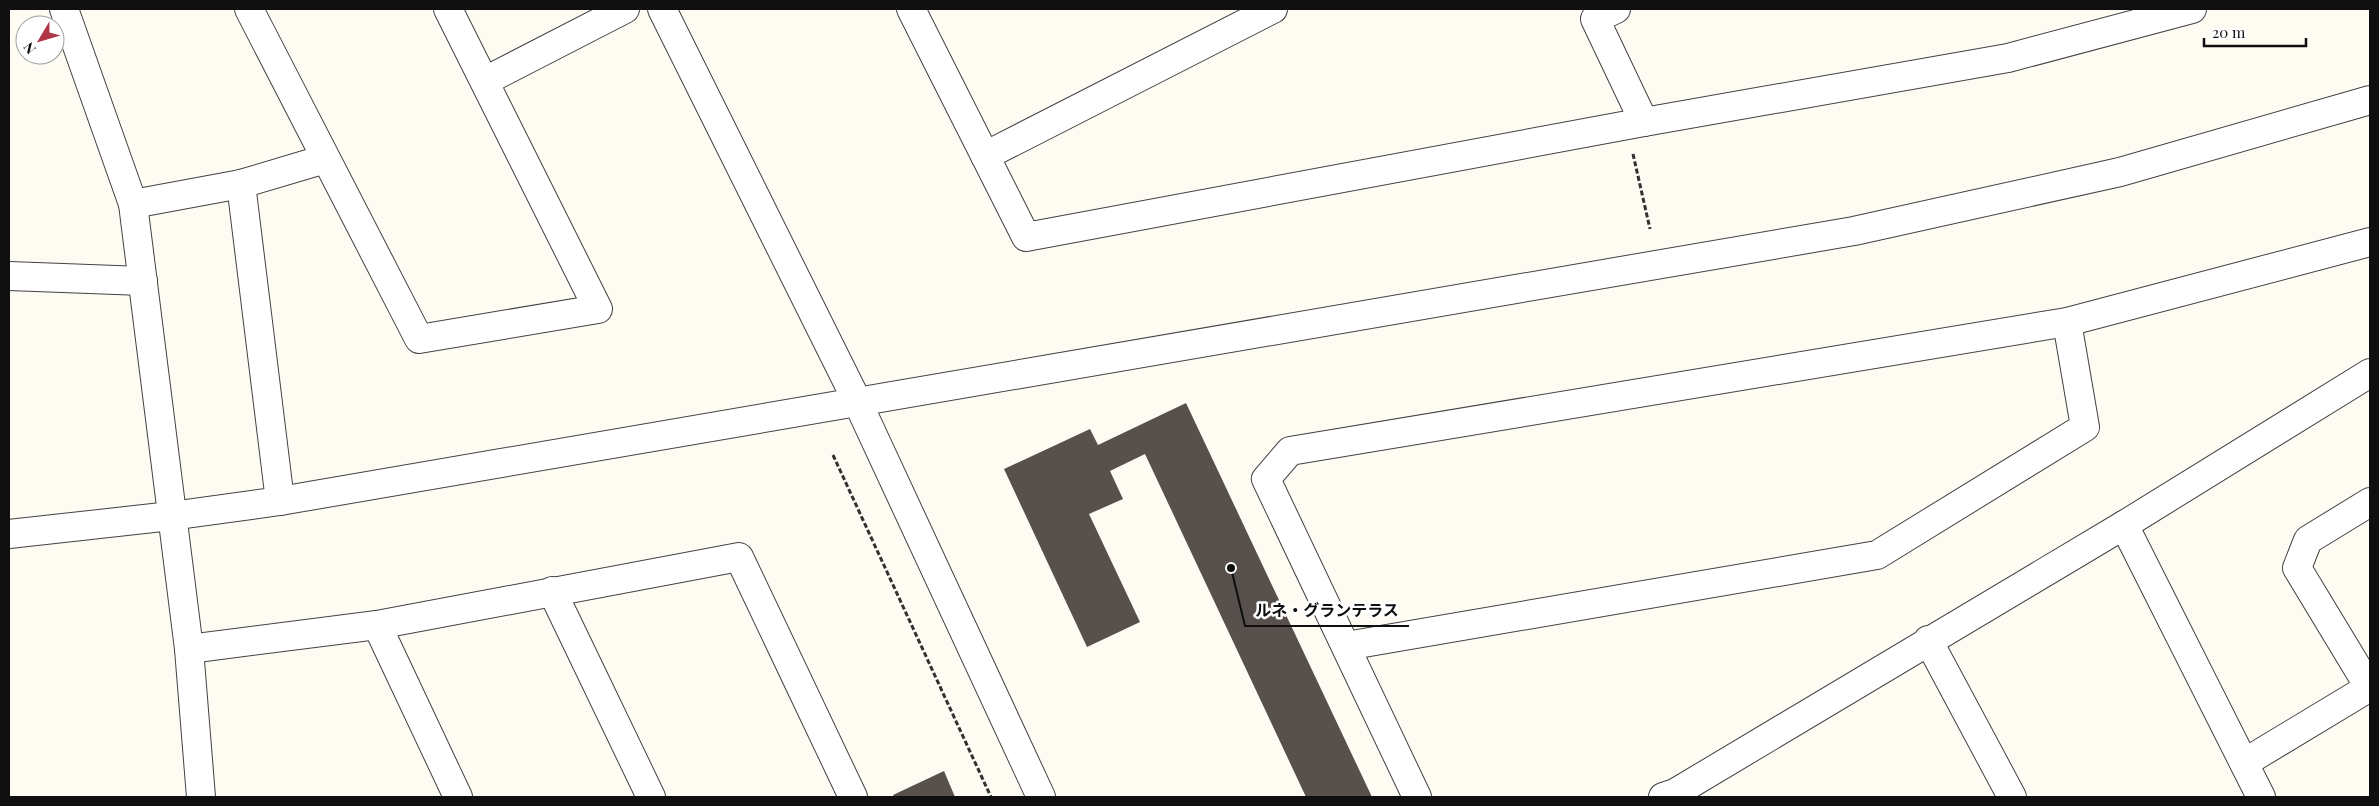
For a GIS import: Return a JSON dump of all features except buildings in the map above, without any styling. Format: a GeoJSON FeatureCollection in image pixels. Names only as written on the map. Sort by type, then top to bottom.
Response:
{"type":"FeatureCollection","features":[{"type":"Feature","properties":{"kind":"street"},"geometry":{"type":"LineString","coordinates":[[64,9],[133,204],[189,650],[201,797]]}},
{"type":"Feature","properties":{"kind":"street"},"geometry":{"type":"LineString","coordinates":[[248,9],[419,339],[598,309],[448,9]]}},
{"type":"Feature","properties":{"kind":"street"},"geometry":{"type":"LineString","coordinates":[[485,81],[625,9]]}},
{"type":"Feature","properties":{"kind":"street"},"geometry":{"type":"LineString","coordinates":[[662,9],[858,403],[1041,797]]}},
{"type":"Feature","properties":{"kind":"street"},"geometry":{"type":"LineString","coordinates":[[911,9],[1026,237],[1644,122],[2008,58],[2192,9]]}},
{"type":"Feature","properties":{"kind":"street"},"geometry":{"type":"LineString","coordinates":[[985,156],[1273,9]]}},
{"type":"Feature","properties":{"kind":"street"},"geometry":{"type":"LineString","coordinates":[[1616,9],[1595,19],[1644,122]]}},
{"type":"Feature","properties":{"kind":"street"},"geometry":{"type":"LineString","coordinates":[[9,534],[171,516],[280,501],[1854,231],[2120,172],[2370,100]]}},
{"type":"Feature","properties":{"kind":"street"},"geometry":{"type":"LineString","coordinates":[[133,204],[240,184],[325,158]]}},
{"type":"Feature","properties":{"kind":"street"},"geometry":{"type":"LineString","coordinates":[[240,184],[280,501]]}},
{"type":"Feature","properties":{"kind":"street"},"geometry":{"type":"LineString","coordinates":[[1417,797],[1266,479],[1290,451],[2067,322],[2370,242]]}},
{"type":"Feature","properties":{"kind":"street"},"geometry":{"type":"LineString","coordinates":[[9,276],[143,281]]}},
{"type":"Feature","properties":{"kind":"street"},"geometry":{"type":"LineString","coordinates":[[1346,646],[1876,555],[2085,427],[2067,322]]}},
{"type":"Feature","properties":{"kind":"street"},"geometry":{"type":"LineString","coordinates":[[1672,796],[1928,640],[2124,525],[2370,373]]}},
{"type":"Feature","properties":{"kind":"street"},"geometry":{"type":"LineString","coordinates":[[2244,763],[2370,687],[2297,568],[2308,540],[2370,502]]}},
{"type":"Feature","properties":{"kind":"street"},"geometry":{"type":"LineString","coordinates":[[2124,525],[2261,797]]}},
{"type":"Feature","properties":{"kind":"street"},"geometry":{"type":"LineString","coordinates":[[189,650],[377,625],[739,557],[853,797]]}},
{"type":"Feature","properties":{"kind":"street"},"geometry":{"type":"LineString","coordinates":[[552,591],[651,797]]}},
{"type":"Feature","properties":{"kind":"street"},"geometry":{"type":"LineString","coordinates":[[377,625],[458,797]]}},
{"type":"Feature","properties":{"kind":"street"},"geometry":{"type":"LineString","coordinates":[[1928,640],[2012,797]]}},
{"type":"Feature","properties":{"kind":"path"},"geometry":{"type":"LineString","coordinates":[[833,455],[991,797]]}},
{"type":"Feature","properties":{"kind":"place","name":"ルネ・グランテラス"},"geometry":{"type":"Point","coordinates":[1231,568]}}]}
